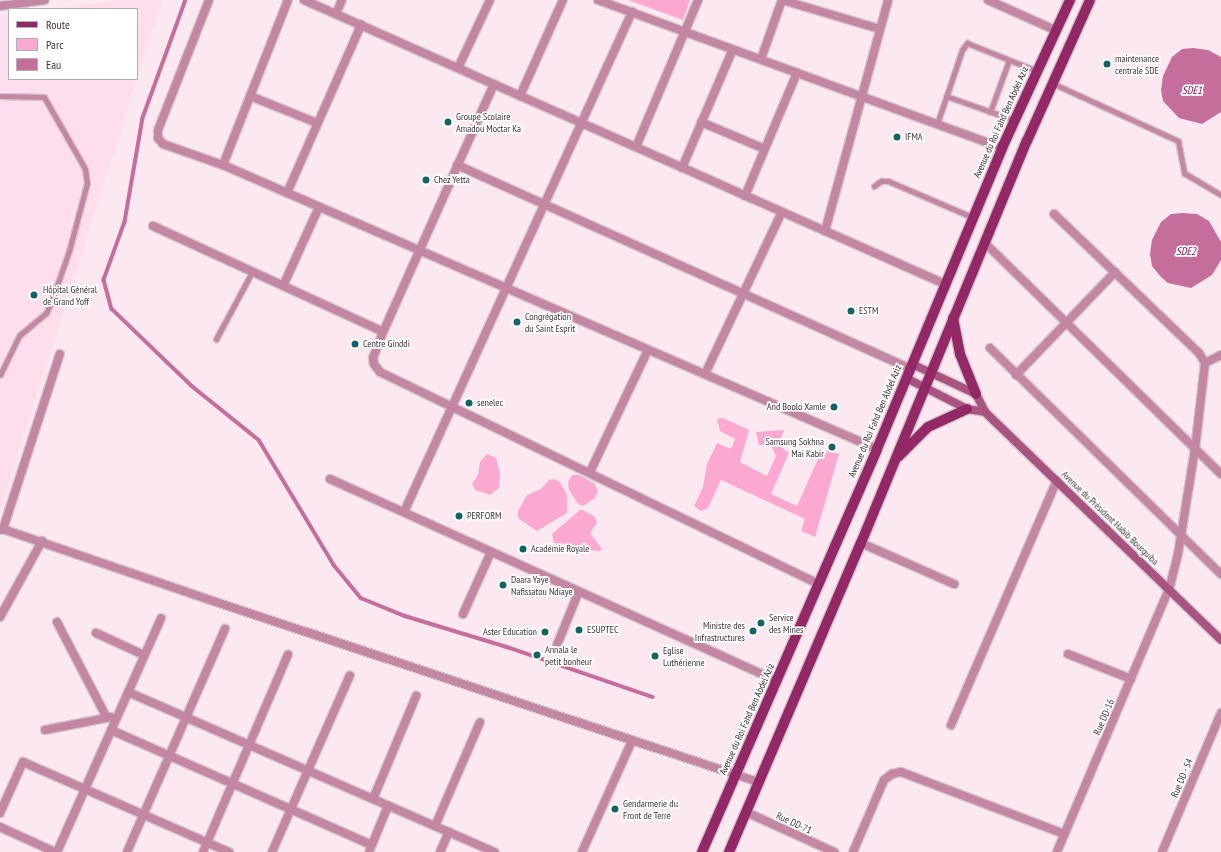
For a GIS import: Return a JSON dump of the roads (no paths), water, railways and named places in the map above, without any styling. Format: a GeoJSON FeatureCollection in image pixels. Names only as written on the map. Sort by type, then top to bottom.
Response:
{"type":"FeatureCollection","features":[{"type":"Feature","properties":{"kind":"main road","name":"Avenue du Roi Fahd Ben Abdel Aziz"},"geometry":{"type":"LineString","coordinates":[[702,852],[877,449],[972,217],[1036,71],[1070,0]]}},
{"type":"Feature","properties":{"kind":"main road"},"geometry":{"type":"LineString","coordinates":[[729,852],[861,543],[953,318],[1052,83],[1090,0]]}},
{"type":"Feature","properties":{"kind":"main road"},"geometry":{"type":"LineString","coordinates":[[953,318],[960,354],[985,412]]}},
{"type":"Feature","properties":{"kind":"main road"},"geometry":{"type":"LineString","coordinates":[[909,370],[931,372],[976,394]]}},
{"type":"Feature","properties":{"kind":"main road"},"geometry":{"type":"LineString","coordinates":[[909,370],[925,387],[967,409],[985,412]]}},
{"type":"Feature","properties":{"kind":"main road"},"geometry":{"type":"LineString","coordinates":[[895,460],[928,427],[967,409]]}},
{"type":"Feature","properties":{"kind":"main road","name":"Avenue du Président Habib Bourguiba"},"geometry":{"type":"LineString","coordinates":[[985,412],[1221,640]]}},
{"type":"Feature","properties":{"kind":"street"},"geometry":{"type":"LineString","coordinates":[[0,6],[45,0]]}},
{"type":"Feature","properties":{"kind":"street"},"geometry":{"type":"LineString","coordinates":[[209,0],[158,130],[158,138],[163,144],[223,166],[287,193],[877,449]]}},
{"type":"Feature","properties":{"kind":"street"},"geometry":{"type":"LineString","coordinates":[[223,166],[288,0]]}},
{"type":"Feature","properties":{"kind":"street"},"geometry":{"type":"LineString","coordinates":[[304,0],[945,284]]}},
{"type":"Feature","properties":{"kind":"street"},"geometry":{"type":"LineString","coordinates":[[336,14],[342,0]]}},
{"type":"Feature","properties":{"kind":"street"},"geometry":{"type":"LineString","coordinates":[[458,68],[490,0]]}},
{"type":"Feature","properties":{"kind":"street"},"geometry":{"type":"LineString","coordinates":[[520,96],[563,0]]}},
{"type":"Feature","properties":{"kind":"street"},"geometry":{"type":"LineString","coordinates":[[598,0],[1002,148]]}},
{"type":"Feature","properties":{"kind":"street"},"geometry":{"type":"LineString","coordinates":[[636,147],[686,32],[698,0]]}},
{"type":"Feature","properties":{"kind":"street"},"geometry":{"type":"LineString","coordinates":[[761,59],[782,0],[880,30]]}},
{"type":"Feature","properties":{"kind":"street"},"geometry":{"type":"LineString","coordinates":[[825,231],[888,0]]}},
{"type":"Feature","properties":{"kind":"street"},"geometry":{"type":"LineString","coordinates":[[988,0],[1055,30]]}},
{"type":"Feature","properties":{"kind":"street"},"geometry":{"type":"LineString","coordinates":[[404,512],[632,12]]}},
{"type":"Feature","properties":{"kind":"street"},"geometry":{"type":"LineString","coordinates":[[287,193],[361,25]]}},
{"type":"Feature","properties":{"kind":"street"},"geometry":{"type":"LineString","coordinates":[[682,168],[733,49]]}},
{"type":"Feature","properties":{"kind":"street"},"geometry":{"type":"LineString","coordinates":[[745,196],[797,72]]}},
{"type":"Feature","properties":{"kind":"street"},"geometry":{"type":"LineString","coordinates":[[494,84],[383,332],[373,358],[374,364],[380,372],[453,405],[819,584]]}},
{"type":"Feature","properties":{"kind":"street"},"geometry":{"type":"LineString","coordinates":[[250,96],[317,123]]}},
{"type":"Feature","properties":{"kind":"street"},"geometry":{"type":"LineString","coordinates":[[702,122],[765,149]]}},
{"type":"Feature","properties":{"kind":"street"},"geometry":{"type":"LineString","coordinates":[[458,166],[909,370]]}},
{"type":"Feature","properties":{"kind":"street"},"geometry":{"type":"LineString","coordinates":[[283,286],[319,207]]}},
{"type":"Feature","properties":{"kind":"street"},"geometry":{"type":"LineString","coordinates":[[705,374],[782,212]]}},
{"type":"Feature","properties":{"kind":"street"},"geometry":{"type":"LineString","coordinates":[[1054,214],[1200,353],[1205,363],[1221,355]]}},
{"type":"Feature","properties":{"kind":"street"},"geometry":{"type":"LineString","coordinates":[[153,226],[383,332]]}},
{"type":"Feature","properties":{"kind":"street"},"geometry":{"type":"LineString","coordinates":[[985,243],[1065,323],[1221,474]]}},
{"type":"Feature","properties":{"kind":"street"},"geometry":{"type":"LineString","coordinates":[[1016,374],[1115,272]]}},
{"type":"Feature","properties":{"kind":"street"},"geometry":{"type":"LineString","coordinates":[[990,348],[1221,574]]}},
{"type":"Feature","properties":{"kind":"street"},"geometry":{"type":"LineString","coordinates":[[590,472],[648,350]]}},
{"type":"Feature","properties":{"kind":"street"},"geometry":{"type":"LineString","coordinates":[[60,354],[1,529],[758,782]]}},
{"type":"Feature","properties":{"kind":"street","name":"Rue DD-16"},"geometry":{"type":"LineString","coordinates":[[1057,852],[1169,590],[1181,535],[1205,363]]}},
{"type":"Feature","properties":{"kind":"street"},"geometry":{"type":"LineString","coordinates":[[330,479],[777,681]]}},
{"type":"Feature","properties":{"kind":"street"},"geometry":{"type":"LineString","coordinates":[[951,725],[1057,480]]}},
{"type":"Feature","properties":{"kind":"street"},"geometry":{"type":"LineString","coordinates":[[0,617],[42,542]]}},
{"type":"Feature","properties":{"kind":"street"},"geometry":{"type":"LineString","coordinates":[[861,543],[954,584]]}},
{"type":"Feature","properties":{"kind":"street"},"geometry":{"type":"LineString","coordinates":[[463,614],[491,552]]}},
{"type":"Feature","properties":{"kind":"street"},"geometry":{"type":"LineString","coordinates":[[557,645],[579,591]]}},
{"type":"Feature","properties":{"kind":"street"},"geometry":{"type":"LineString","coordinates":[[0,827],[56,852],[160,618]]}},
{"type":"Feature","properties":{"kind":"street"},"geometry":{"type":"LineString","coordinates":[[57,622],[107,718]]}},
{"type":"Feature","properties":{"kind":"street"},"geometry":{"type":"LineString","coordinates":[[128,852],[225,629]]}},
{"type":"Feature","properties":{"kind":"street"},"geometry":{"type":"LineString","coordinates":[[96,633],[144,655]]}},
{"type":"Feature","properties":{"kind":"street"},"geometry":{"type":"LineString","coordinates":[[1068,654],[1130,679]]}},
{"type":"Feature","properties":{"kind":"street"},"geometry":{"type":"LineString","coordinates":[[203,852],[288,656]]}},
{"type":"Feature","properties":{"kind":"street"},"geometry":{"type":"LineString","coordinates":[[272,852],[350,675]]}},
{"type":"Feature","properties":{"kind":"street"},"geometry":{"type":"LineString","coordinates":[[128,692],[495,852]]}},
{"type":"Feature","properties":{"kind":"street"},"geometry":{"type":"LineString","coordinates":[[373,799],[416,696]]}},
{"type":"Feature","properties":{"kind":"street","name":"Rue DD - 54"},"geometry":{"type":"LineString","coordinates":[[1162,852],[1221,713]]}},
{"type":"Feature","properties":{"kind":"street"},"geometry":{"type":"LineString","coordinates":[[45,730],[117,716]]}},
{"type":"Feature","properties":{"kind":"street"},"geometry":{"type":"LineString","coordinates":[[435,826],[480,722]]}},
{"type":"Feature","properties":{"kind":"street"},"geometry":{"type":"LineString","coordinates":[[111,730],[291,809],[370,848],[388,806]]}},
{"type":"Feature","properties":{"kind":"street"},"geometry":{"type":"LineString","coordinates":[[582,852],[632,741]]}},
{"type":"Feature","properties":{"kind":"street"},"geometry":{"type":"LineString","coordinates":[[0,813],[23,762],[229,852]]}},
{"type":"Feature","properties":{"kind":"street"},"geometry":{"type":"LineString","coordinates":[[853,852],[884,780],[892,774],[901,772],[1064,834]]}},
{"type":"Feature","properties":{"kind":"street","name":"Rue DD-71"},"geometry":{"type":"LineString","coordinates":[[746,812],[833,852]]}},
{"type":"Feature","properties":{"kind":"street"},"geometry":{"type":"LineString","coordinates":[[440,852],[449,832]]}},
{"type":"Feature","properties":{"kind":"lane"},"geometry":{"type":"LineString","coordinates":[[937,124],[962,50],[967,43],[1036,71]]}},
{"type":"Feature","properties":{"kind":"lane"},"geometry":{"type":"LineString","coordinates":[[990,112],[1009,60]]}},
{"type":"Feature","properties":{"kind":"lane"},"geometry":{"type":"LineString","coordinates":[[1052,83],[1178,141],[1184,174],[1221,195]]}},
{"type":"Feature","properties":{"kind":"lane"},"geometry":{"type":"LineString","coordinates":[[0,96],[44,97],[85,169],[87,183],[69,251],[51,302],[46,313],[19,336],[7,364],[0,375]]}},
{"type":"Feature","properties":{"kind":"lane"},"geometry":{"type":"LineString","coordinates":[[946,96],[1014,120]]}},
{"type":"Feature","properties":{"kind":"lane"},"geometry":{"type":"LineString","coordinates":[[874,186],[881,181],[888,181],[972,217]]}},
{"type":"Feature","properties":{"kind":"lane"},"geometry":{"type":"LineString","coordinates":[[216,339],[252,272]]}},
{"type":"Feature","properties":{"kind":"water","name":"SDE1"},"geometry":{"type":"Polygon","coordinates":[[[1193,48],[1208,50],[1221,57],[1221,112],[1202,124],[1179,118],[1163,101],[1161,90],[1163,76],[1172,57],[1182,49],[1193,48]]]}},
{"type":"Feature","properties":{"kind":"water","name":"SDE2"},"geometry":{"type":"Polygon","coordinates":[[[1171,214],[1197,214],[1209,221],[1221,242],[1221,260],[1212,275],[1191,288],[1168,283],[1152,266],[1150,254],[1152,240],[1161,222],[1171,214]]]}},
{"type":"Feature","properties":{"kind":"waterway"},"geometry":{"type":"LineString","coordinates":[[186,0],[143,118],[125,222],[104,280],[112,309],[192,386],[259,440],[334,565],[361,598],[405,616],[507,647],[653,697]]}},
{"type":"Feature","properties":{"kind":"place","name":"maintenance centrale SDE"},"geometry":{"type":"Point","coordinates":[1107,64]}},
{"type":"Feature","properties":{"kind":"place","name":"Groupe Scolaire Amadou Moctar Ka"},"geometry":{"type":"Point","coordinates":[448,122]}},
{"type":"Feature","properties":{"kind":"place","name":"IFMA"},"geometry":{"type":"Point","coordinates":[897,137]}},
{"type":"Feature","properties":{"kind":"place","name":"Chez Yetta"},"geometry":{"type":"Point","coordinates":[426,180]}},
{"type":"Feature","properties":{"kind":"place","name":"Hôpital Général de Grand Yoff"},"geometry":{"type":"Point","coordinates":[34,295]}},
{"type":"Feature","properties":{"kind":"place","name":"ESTM"},"geometry":{"type":"Point","coordinates":[851,311]}},
{"type":"Feature","properties":{"kind":"place","name":"Congrégation du Saint Esprit"},"geometry":{"type":"Point","coordinates":[517,322]}},
{"type":"Feature","properties":{"kind":"place","name":"Centre Ginddi"},"geometry":{"type":"Point","coordinates":[355,344]}},
{"type":"Feature","properties":{"kind":"place","name":"senelec"},"geometry":{"type":"Point","coordinates":[469,403]}},
{"type":"Feature","properties":{"kind":"place","name":"And Boolo Xamle"},"geometry":{"type":"Point","coordinates":[834,407]}},
{"type":"Feature","properties":{"kind":"place","name":"Samsung Sokhna Mai Kabir"},"geometry":{"type":"Point","coordinates":[832,447]}},
{"type":"Feature","properties":{"kind":"place","name":"PERFORM"},"geometry":{"type":"Point","coordinates":[459,516]}},
{"type":"Feature","properties":{"kind":"place","name":"Académie Royale"},"geometry":{"type":"Point","coordinates":[523,549]}},
{"type":"Feature","properties":{"kind":"place","name":"Daara Yaye Nafissatou Ndiaye"},"geometry":{"type":"Point","coordinates":[503,585]}},
{"type":"Feature","properties":{"kind":"place","name":"Service des Mines"},"geometry":{"type":"Point","coordinates":[761,623]}},
{"type":"Feature","properties":{"kind":"place","name":"ESUPTEC"},"geometry":{"type":"Point","coordinates":[579,630]}},
{"type":"Feature","properties":{"kind":"place","name":"Ministre des Infrastructures"},"geometry":{"type":"Point","coordinates":[753,631]}},
{"type":"Feature","properties":{"kind":"place","name":"Aster Education"},"geometry":{"type":"Point","coordinates":[545,632]}},
{"type":"Feature","properties":{"kind":"place","name":"Annala le petit bonheur"},"geometry":{"type":"Point","coordinates":[537,655]}},
{"type":"Feature","properties":{"kind":"place","name":"Eglise Luthérienne"},"geometry":{"type":"Point","coordinates":[655,656]}},
{"type":"Feature","properties":{"kind":"place","name":"Gendarmerie du Front de Terre"},"geometry":{"type":"Point","coordinates":[615,809]}}]}
